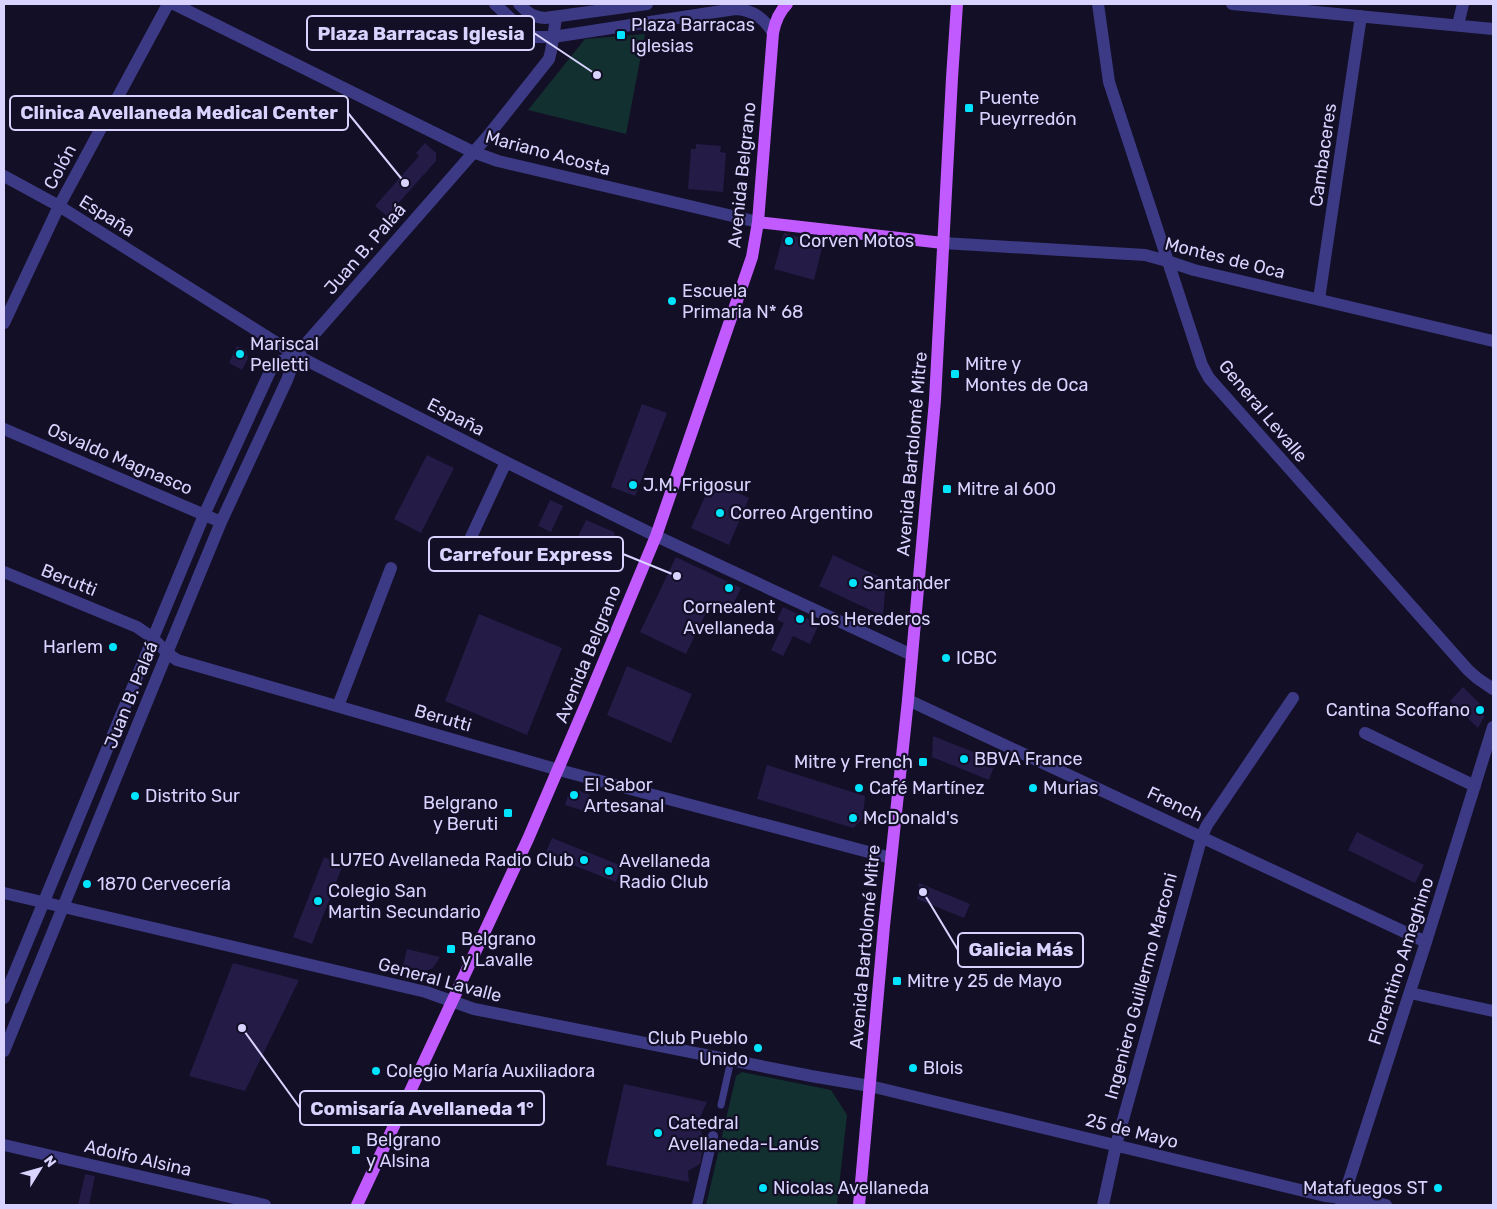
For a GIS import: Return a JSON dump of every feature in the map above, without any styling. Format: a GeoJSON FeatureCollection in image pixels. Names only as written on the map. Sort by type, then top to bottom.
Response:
{"type":"FeatureCollection","features":[{"type":"Feature","properties":{"kind":"main road","name":"Avenida Belgrano"},"geometry":{"type":"LineString","coordinates":[[357,1205],[559,770],[656,536],[752,257],[758,222],[773,34],[779,14],[787,4]]}},
{"type":"Feature","properties":{"kind":"main road","name":"Avenida Bartolomé Mitre"},"geometry":{"type":"LineString","coordinates":[[859,1205],[936,400],[957,4]]}},
{"type":"Feature","properties":{"kind":"main road","name":"Mariano Acosta"},"geometry":{"type":"LineString","coordinates":[[758,222],[943,243]]}},
{"type":"Feature","properties":{"kind":"street","name":"Colón"},"geometry":{"type":"LineString","coordinates":[[4,323],[59,206],[168,4]]}},
{"type":"Feature","properties":{"kind":"street","name":"Mariano Acosta"},"geometry":{"type":"LineString","coordinates":[[174,4],[473,152],[498,161],[758,222]]}},
{"type":"Feature","properties":{"kind":"street"},"geometry":{"type":"LineString","coordinates":[[495,4],[527,34],[534,37],[553,37],[735,10],[745,10],[756,14],[762,18],[773,34]]}},
{"type":"Feature","properties":{"kind":"street"},"geometry":{"type":"LineString","coordinates":[[519,4],[536,18],[556,18],[648,4]]}},
{"type":"Feature","properties":{"kind":"street","name":"General Levalle"},"geometry":{"type":"LineString","coordinates":[[1098,4],[1109,82],[1202,365],[1209,378],[1468,670],[1493,689]]}},
{"type":"Feature","properties":{"kind":"street"},"geometry":{"type":"LineString","coordinates":[[1232,4],[1493,29]]}},
{"type":"Feature","properties":{"kind":"street"},"geometry":{"type":"LineString","coordinates":[[1458,25],[1463,4]]}},
{"type":"Feature","properties":{"kind":"street","name":"Cambaceres"},"geometry":{"type":"LineString","coordinates":[[1319,299],[1361,16]]}},
{"type":"Feature","properties":{"kind":"street","name":"Juan B. Palaá"},"geometry":{"type":"LineString","coordinates":[[4,1051],[9,1025],[63,908],[222,522],[287,380],[296,355],[487,137],[549,59],[556,18]]}},
{"type":"Feature","properties":{"kind":"street","name":"España"},"geometry":{"type":"LineString","coordinates":[[4,176],[59,206],[296,355],[656,536],[912,655]]}},
{"type":"Feature","properties":{"kind":"street","name":"Montes de Oca"},"geometry":{"type":"LineString","coordinates":[[943,243],[1145,256],[1194,270],[1493,340]]}},
{"type":"Feature","properties":{"kind":"street","name":"Juan B. Palaá"},"geometry":{"type":"LineString","coordinates":[[4,998],[204,515],[272,367],[296,355]]}},
{"type":"Feature","properties":{"kind":"street","name":"Osvaldo Magnasco"},"geometry":{"type":"LineString","coordinates":[[4,428],[222,522]]}},
{"type":"Feature","properties":{"kind":"street"},"geometry":{"type":"LineString","coordinates":[[459,563],[506,462]]}},
{"type":"Feature","properties":{"kind":"street"},"geometry":{"type":"LineString","coordinates":[[338,706],[391,568]]}},
{"type":"Feature","properties":{"kind":"street","name":"Berutti"},"geometry":{"type":"LineString","coordinates":[[4,572],[137,627],[153,638],[167,653],[177,660],[559,770],[891,858]]}},
{"type":"Feature","properties":{"kind":"street","name":"Ingeniero Guillermo Marconi"},"geometry":{"type":"LineString","coordinates":[[1103,1205],[1116,1145],[1202,836],[1293,698]]}},
{"type":"Feature","properties":{"kind":"street","name":"French"},"geometry":{"type":"LineString","coordinates":[[908,700],[1426,942]]}},
{"type":"Feature","properties":{"kind":"street","name":"Florentino Ameghino"},"geometry":{"type":"LineString","coordinates":[[1342,1202],[1493,727]]}},
{"type":"Feature","properties":{"kind":"street"},"geometry":{"type":"LineString","coordinates":[[1365,733],[1475,786]]}},
{"type":"Feature","properties":{"kind":"street","name":"General Lavalle"},"geometry":{"type":"LineString","coordinates":[[4,893],[426,992],[474,1010],[870,1086]]}},
{"type":"Feature","properties":{"kind":"street"},"geometry":{"type":"LineString","coordinates":[[1410,993],[1493,1011]]}},
{"type":"Feature","properties":{"kind":"street","name":"25 de Mayo"},"geometry":{"type":"LineString","coordinates":[[870,1086],[1325,1196],[1342,1202],[1386,1205]]}},
{"type":"Feature","properties":{"kind":"street"},"geometry":{"type":"LineString","coordinates":[[697,1205],[713,1136]]}},
{"type":"Feature","properties":{"kind":"street","name":"Adolfo Alsina"},"geometry":{"type":"LineString","coordinates":[[4,1145],[265,1205]]}},
{"type":"Feature","properties":{"kind":"lane"},"geometry":{"type":"LineString","coordinates":[[721,1105],[732,1060]]}},
{"type":"Feature","properties":{"kind":"green space"},"geometry":{"type":"Polygon","coordinates":[[[645,34],[626,134],[528,110],[585,39],[645,34]]]}},
{"type":"Feature","properties":{"kind":"green space"},"geometry":{"type":"Polygon","coordinates":[[[742,1072],[831,1090],[847,1115],[837,1205],[706,1205],[736,1076],[742,1072]]]}},
{"type":"Feature","properties":{"kind":"building"},"geometry":{"type":"Polygon","coordinates":[[[425,143],[436,153],[436,161],[387,216],[375,206],[419,156],[416,153],[425,143]]]}},
{"type":"Feature","properties":{"kind":"building"},"geometry":{"type":"Polygon","coordinates":[[[696,144],[721,146],[720,152],[726,153],[723,192],[688,189],[691,149],[696,149],[696,144]]]}},
{"type":"Feature","properties":{"kind":"building"},"geometry":{"type":"Polygon","coordinates":[[[784,233],[823,244],[814,280],[774,269],[784,233]]]}},
{"type":"Feature","properties":{"kind":"building","name":"Mariscal Pelletti"},"geometry":{"type":"Polygon","coordinates":[[[237,346],[246,350],[248,358],[242,370],[229,363],[237,346]]]}},
{"type":"Feature","properties":{"kind":"building"},"geometry":{"type":"Polygon","coordinates":[[[642,404],[667,413],[635,496],[611,487],[642,404]]]}},
{"type":"Feature","properties":{"kind":"building"},"geometry":{"type":"Polygon","coordinates":[[[427,455],[454,468],[421,533],[394,519],[427,455]]]}},
{"type":"Feature","properties":{"kind":"building","name":"Correo Argentino"},"geometry":{"type":"Polygon","coordinates":[[[705,478],[749,498],[729,545],[691,528],[706,494],[700,490],[705,478]]]}},
{"type":"Feature","properties":{"kind":"building"},"geometry":{"type":"Polygon","coordinates":[[[550,500],[563,506],[551,532],[538,526],[550,500]]]}},
{"type":"Feature","properties":{"kind":"building"},"geometry":{"type":"Polygon","coordinates":[[[586,520],[614,532],[616,539],[608,556],[576,541],[586,520]]]}},
{"type":"Feature","properties":{"kind":"building","name":"Santander"},"geometry":{"type":"Polygon","coordinates":[[[833,555],[886,580],[883,616],[819,586],[833,555]]]}},
{"type":"Feature","properties":{"kind":"building"},"geometry":{"type":"Polygon","coordinates":[[[676,557],[741,588],[728,615],[709,606],[686,654],[640,632],[676,557]]]}},
{"type":"Feature","properties":{"kind":"building"},"geometry":{"type":"Polygon","coordinates":[[[783,607],[819,624],[810,644],[793,636],[783,656],[771,650],[784,623],[777,620],[783,607]]]}},
{"type":"Feature","properties":{"kind":"building"},"geometry":{"type":"Polygon","coordinates":[[[479,614],[562,648],[527,735],[445,701],[479,614]]]}},
{"type":"Feature","properties":{"kind":"building"},"geometry":{"type":"Polygon","coordinates":[[[627,666],[692,694],[671,743],[607,715],[627,666]]]}},
{"type":"Feature","properties":{"kind":"building"},"geometry":{"type":"Polygon","coordinates":[[[1463,687],[1482,706],[1484,717],[1478,728],[1450,701],[1463,687]]]}},
{"type":"Feature","properties":{"kind":"building","name":"BBVA France"},"geometry":{"type":"Polygon","coordinates":[[[933,736],[996,761],[989,780],[932,757],[933,736]]]}},
{"type":"Feature","properties":{"kind":"building"},"geometry":{"type":"Polygon","coordinates":[[[767,765],[865,796],[863,819],[853,828],[757,799],[767,765]]]}},
{"type":"Feature","properties":{"kind":"building"},"geometry":{"type":"Polygon","coordinates":[[[577,790],[590,795],[584,811],[565,805],[569,792],[577,790]]]}},
{"type":"Feature","properties":{"kind":"building"},"geometry":{"type":"Polygon","coordinates":[[[1357,832],[1424,865],[1415,883],[1348,850],[1357,832]]]}},
{"type":"Feature","properties":{"kind":"building","name":"LU7EO Avellaneda Radio Club"},"geometry":{"type":"Polygon","coordinates":[[[552,838],[622,866],[616,882],[545,854],[552,838]]]}},
{"type":"Feature","properties":{"kind":"building","name":"Colegio San Martin Secundario"},"geometry":{"type":"Polygon","coordinates":[[[324,857],[343,865],[312,944],[293,937],[324,857]]]}},
{"type":"Feature","properties":{"kind":"building"},"geometry":{"type":"Polygon","coordinates":[[[919,883],[970,904],[964,918],[917,899],[919,883]]]}},
{"type":"Feature","properties":{"kind":"building"},"geometry":{"type":"Polygon","coordinates":[[[407,949],[440,957],[433,968],[425,971],[403,966],[407,949]]]}},
{"type":"Feature","properties":{"kind":"building"},"geometry":{"type":"Polygon","coordinates":[[[233,963],[299,980],[245,1091],[189,1076],[233,963]]]}},
{"type":"Feature","properties":{"kind":"building","name":"Catedral Avellaneda-Lanús"},"geometry":{"type":"Polygon","coordinates":[[[624,1084],[707,1102],[697,1124],[705,1140],[700,1164],[688,1171],[689,1182],[606,1165],[624,1084]]]}},
{"type":"Feature","properties":{"kind":"building"},"geometry":{"type":"Polygon","coordinates":[[[85,1174],[95,1176],[89,1205],[78,1205],[85,1174]]]}},
{"type":"Feature","properties":{"kind":"place","name":"Plaza Barracas Iglesias"},"geometry":{"type":"Point","coordinates":[621,35]}},
{"type":"Feature","properties":{"kind":"place","name":"Plaza Barracas Iglesia"},"geometry":{"type":"Point","coordinates":[597,75]}},
{"type":"Feature","properties":{"kind":"place","name":"Puente Pueyrredón"},"geometry":{"type":"Point","coordinates":[969,108]}},
{"type":"Feature","properties":{"kind":"place","name":"Clinica Avellaneda Medical Center"},"geometry":{"type":"Point","coordinates":[405,183]}},
{"type":"Feature","properties":{"kind":"place","name":"Corven Motos"},"geometry":{"type":"Point","coordinates":[789,241]}},
{"type":"Feature","properties":{"kind":"place","name":"Escuela Primaria N* 68"},"geometry":{"type":"Point","coordinates":[672,301]}},
{"type":"Feature","properties":{"kind":"place","name":"Mariscal Pelletti"},"geometry":{"type":"Point","coordinates":[240,354]}},
{"type":"Feature","properties":{"kind":"place","name":"Mitre y Montes de Oca"},"geometry":{"type":"Point","coordinates":[955,374]}},
{"type":"Feature","properties":{"kind":"place","name":"J.M. Frigosur"},"geometry":{"type":"Point","coordinates":[633,485]}},
{"type":"Feature","properties":{"kind":"place","name":"Mitre al 600"},"geometry":{"type":"Point","coordinates":[947,489]}},
{"type":"Feature","properties":{"kind":"place","name":"Correo Argentino"},"geometry":{"type":"Point","coordinates":[720,513]}},
{"type":"Feature","properties":{"kind":"place","name":"Carrefour Express"},"geometry":{"type":"Point","coordinates":[677,576]}},
{"type":"Feature","properties":{"kind":"place","name":"Santander"},"geometry":{"type":"Point","coordinates":[853,583]}},
{"type":"Feature","properties":{"kind":"place","name":"Cornealent Avellaneda"},"geometry":{"type":"Point","coordinates":[729,588]}},
{"type":"Feature","properties":{"kind":"place","name":"Los Herederos"},"geometry":{"type":"Point","coordinates":[800,619]}},
{"type":"Feature","properties":{"kind":"place","name":"Harlem"},"geometry":{"type":"Point","coordinates":[113,647]}},
{"type":"Feature","properties":{"kind":"place","name":"ICBC"},"geometry":{"type":"Point","coordinates":[946,658]}},
{"type":"Feature","properties":{"kind":"place","name":"Cantina Scoffano"},"geometry":{"type":"Point","coordinates":[1480,710]}},
{"type":"Feature","properties":{"kind":"place","name":"BBVA France"},"geometry":{"type":"Point","coordinates":[964,759]}},
{"type":"Feature","properties":{"kind":"place","name":"Mitre y French"},"geometry":{"type":"Point","coordinates":[923,762]}},
{"type":"Feature","properties":{"kind":"place","name":"Café Martínez"},"geometry":{"type":"Point","coordinates":[859,788]}},
{"type":"Feature","properties":{"kind":"place","name":"Murias"},"geometry":{"type":"Point","coordinates":[1033,788]}},
{"type":"Feature","properties":{"kind":"place","name":"El Sabor Artesanal"},"geometry":{"type":"Point","coordinates":[574,795]}},
{"type":"Feature","properties":{"kind":"place","name":"Distrito Sur"},"geometry":{"type":"Point","coordinates":[135,796]}},
{"type":"Feature","properties":{"kind":"place","name":"Belgrano y Beruti"},"geometry":{"type":"Point","coordinates":[508,813]}},
{"type":"Feature","properties":{"kind":"place","name":"McDonald's"},"geometry":{"type":"Point","coordinates":[853,818]}},
{"type":"Feature","properties":{"kind":"place","name":"LU7EO Avellaneda Radio Club"},"geometry":{"type":"Point","coordinates":[584,860]}},
{"type":"Feature","properties":{"kind":"place","name":"Avellaneda Radio Club"},"geometry":{"type":"Point","coordinates":[609,871]}},
{"type":"Feature","properties":{"kind":"place","name":"1870 Cervecería"},"geometry":{"type":"Point","coordinates":[87,884]}},
{"type":"Feature","properties":{"kind":"place","name":"Galicia Más"},"geometry":{"type":"Point","coordinates":[923,892]}},
{"type":"Feature","properties":{"kind":"place","name":"Colegio San Martin Secundario"},"geometry":{"type":"Point","coordinates":[318,901]}},
{"type":"Feature","properties":{"kind":"place","name":"Belgrano y Lavalle"},"geometry":{"type":"Point","coordinates":[451,949]}},
{"type":"Feature","properties":{"kind":"place","name":"Mitre y 25 de Mayo"},"geometry":{"type":"Point","coordinates":[897,981]}},
{"type":"Feature","properties":{"kind":"place","name":"Comisaría Avellaneda 1°"},"geometry":{"type":"Point","coordinates":[242,1028]}},
{"type":"Feature","properties":{"kind":"place","name":"Club Pueblo Unido"},"geometry":{"type":"Point","coordinates":[758,1048]}},
{"type":"Feature","properties":{"kind":"place","name":"Blois"},"geometry":{"type":"Point","coordinates":[913,1068]}},
{"type":"Feature","properties":{"kind":"place","name":"Colegio María Auxiliadora"},"geometry":{"type":"Point","coordinates":[376,1071]}},
{"type":"Feature","properties":{"kind":"place","name":"Catedral Avellaneda-Lanús"},"geometry":{"type":"Point","coordinates":[658,1133]}},
{"type":"Feature","properties":{"kind":"place","name":"Belgrano y Alsina"},"geometry":{"type":"Point","coordinates":[356,1150]}},
{"type":"Feature","properties":{"kind":"place","name":"Nicolas Avellaneda"},"geometry":{"type":"Point","coordinates":[763,1188]}},
{"type":"Feature","properties":{"kind":"place","name":"Matafuegos ST"},"geometry":{"type":"Point","coordinates":[1438,1188]}}]}
